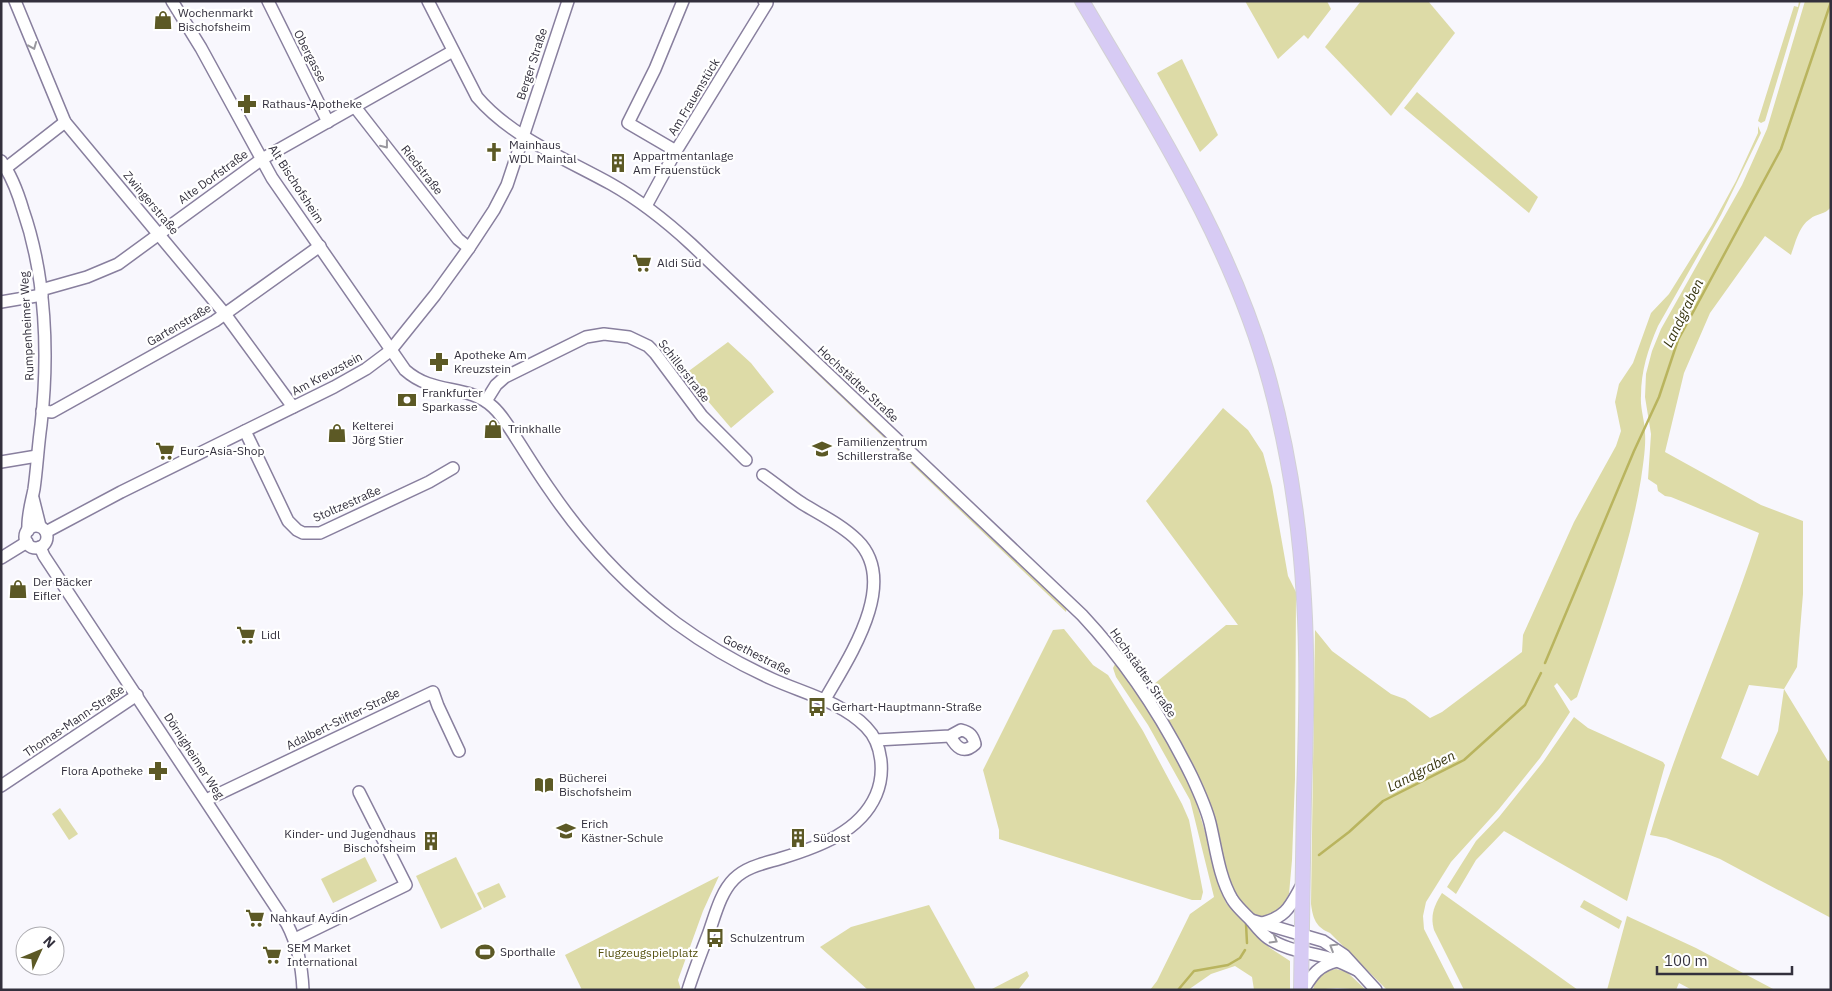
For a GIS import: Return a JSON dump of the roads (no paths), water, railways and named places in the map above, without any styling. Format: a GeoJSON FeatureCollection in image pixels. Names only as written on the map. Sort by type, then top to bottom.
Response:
{"type":"FeatureCollection","features":[{"type":"Feature","properties":{"kind":"main road"},"geometry":{"type":"LineString","coordinates":[[1082,1],[1162,136],[1196,199],[1238,289],[1270,383],[1290,474],[1300,548],[1304,600],[1305,754],[1302,990]]}},
{"type":"Feature","properties":{"kind":"street","name":"Zwingerstraße"},"geometry":{"type":"LineString","coordinates":[[15,1],[65,122],[225,314],[293,407]]}},
{"type":"Feature","properties":{"kind":"street","name":"Alt Bischofsheim"},"geometry":{"type":"LineString","coordinates":[[172,1],[201,48],[272,178],[368,315],[390,351]]}},
{"type":"Feature","properties":{"kind":"street","name":"Obergasse"},"geometry":{"type":"LineString","coordinates":[[268,1],[328,122]]}},
{"type":"Feature","properties":{"kind":"street","name":"Berger Straße"},"geometry":{"type":"LineString","coordinates":[[524,135],[568,1]]}},
{"type":"Feature","properties":{"kind":"street"},"geometry":{"type":"LineString","coordinates":[[676,151],[628,123],[656,69],[683,1]]}},
{"type":"Feature","properties":{"kind":"street","name":"Hochstädter Straße"},"geometry":{"type":"LineString","coordinates":[[431,2],[453,51],[477,97],[498,117],[524,135],[646,206],[691,244],[1096,630],[1145,694],[1175,744],[1203,803],[1228,892],[1239,909],[1257,922],[1278,930],[1302,935],[1336,949],[1344,955],[1376,990]]}},
{"type":"Feature","properties":{"kind":"street","name":"Am Frauenstück"},"geometry":{"type":"LineString","coordinates":[[646,206],[676,151],[765,2]]}},
{"type":"Feature","properties":{"kind":"street","name":"Alte Dorfstraße"},"geometry":{"type":"LineString","coordinates":[[1,302],[41,293],[110,268],[160,234],[262,159],[453,51]]}},
{"type":"Feature","properties":{"kind":"street","name":"Riedstraße"},"geometry":{"type":"LineString","coordinates":[[355,107],[458,239],[469,248]]}},
{"type":"Feature","properties":{"kind":"street"},"geometry":{"type":"LineString","coordinates":[[4,164],[65,122]]}},
{"type":"Feature","properties":{"kind":"street","name":"Am Kreuzstein"},"geometry":{"type":"LineString","coordinates":[[43,529],[293,407],[366,369],[390,351],[435,295],[469,248],[507,185],[524,135]]}},
{"type":"Feature","properties":{"kind":"street","name":"Rumpenheimer Weg"},"geometry":{"type":"LineString","coordinates":[[4,164],[18,194],[33,240],[41,293],[45,372],[37,456],[28,512],[27,536]]}},
{"type":"Feature","properties":{"kind":"street","name":"Gartenstraße"},"geometry":{"type":"LineString","coordinates":[[42,411],[52,412],[225,314],[320,246]]}},
{"type":"Feature","properties":{"kind":"street","name":"Schillerstraße"},"geometry":{"type":"LineString","coordinates":[[486,401],[498,382],[505,377],[573,343],[595,335],[613,334],[624,336],[639,341],[655,353],[702,416],[746,460]]}},
{"type":"Feature","properties":{"kind":"street","name":"Goethestraße"},"geometry":{"type":"LineString","coordinates":[[390,351],[405,370],[419,381],[441,389],[463,392],[486,401],[498,412],[549,490],[578,528],[644,596],[695,636],[718,651],[771,678],[843,710],[860,720],[876,740]]}},
{"type":"Feature","properties":{"kind":"street","name":"Stoltzestraße"},"geometry":{"type":"LineString","coordinates":[[245,431],[286,516],[297,530],[307,534],[327,530],[429,482],[453,468]]}},
{"type":"Feature","properties":{"kind":"street"},"geometry":{"type":"LineString","coordinates":[[1,462],[37,456]]}},
{"type":"Feature","properties":{"kind":"street"},"geometry":{"type":"LineString","coordinates":[[762,474],[801,503],[852,535],[862,545],[870,559],[874,577],[868,616],[856,644],[824,701]]}},
{"type":"Feature","properties":{"kind":"street","name":"Rumpenheimer Weg"},"geometry":{"type":"LineString","coordinates":[[32,496],[43,529]]}},
{"type":"Feature","properties":{"kind":"street"},"geometry":{"type":"LineString","coordinates":[[1,558],[27,536],[33,526],[43,529],[46,542],[40,547],[32,546],[27,536]]}},
{"type":"Feature","properties":{"kind":"street","name":"Dörnigheimer Weg"},"geometry":{"type":"LineString","coordinates":[[40,547],[44,556],[287,924],[295,939],[301,965],[303,990]]}},
{"type":"Feature","properties":{"kind":"street","name":"Adalbert-Stifter-Straße"},"geometry":{"type":"LineString","coordinates":[[206,800],[433,692],[459,751]]}},
{"type":"Feature","properties":{"kind":"street","name":"Thomas-Mann-Straße"},"geometry":{"type":"LineString","coordinates":[[1,786],[137,695]]}},
{"type":"Feature","properties":{"kind":"street"},"geometry":{"type":"LineString","coordinates":[[688,990],[721,899],[736,877],[755,866],[798,853],[833,838],[858,820],[870,806],[878,790],[880,778],[879,752],[876,740],[950,736]]}},
{"type":"Feature","properties":{"kind":"street"},"geometry":{"type":"LineString","coordinates":[[295,939],[406,885],[359,792]]}},
{"type":"Feature","properties":{"kind":"street"},"geometry":{"type":"LineString","coordinates":[[1257,922],[1278,919],[1283,915],[1288,910],[1302,884]]}},
{"type":"Feature","properties":{"kind":"street","name":"Hochstädter Straße"},"geometry":{"type":"LineString","coordinates":[[1257,922],[1269,939],[1302,953],[1337,961],[1357,970]]}},
{"type":"Feature","properties":{"kind":"street"},"geometry":{"type":"LineString","coordinates":[[1302,990],[1321,967],[1337,961]]}},
{"type":"Feature","properties":{"kind":"waterway","name":"Landgraben"},"geometry":{"type":"LineString","coordinates":[[1545,663],[1634,451],[1659,397],[1678,340],[1781,149],[1831,2]]}},
{"type":"Feature","properties":{"kind":"waterway","name":"Landgraben"},"geometry":{"type":"LineString","coordinates":[[1319,855],[1349,832],[1383,801],[1464,760],[1525,705],[1541,673]]}},
{"type":"Feature","properties":{"kind":"waterway","name":"Landgraben"},"geometry":{"type":"LineString","coordinates":[[1246,924],[1247,943]]}},
{"type":"Feature","properties":{"kind":"waterway","name":"Landgraben"},"geometry":{"type":"LineString","coordinates":[[1178,990],[1194,971],[1228,965],[1240,958],[1245,950]]}},
{"type":"Feature","properties":{"kind":"place","name":"Wochenmarkt Bischofsheim"},"geometry":{"type":"Point","coordinates":[163,20]}},
{"type":"Feature","properties":{"kind":"place","name":"Rathaus-Apotheke"},"geometry":{"type":"Point","coordinates":[247,104]}},
{"type":"Feature","properties":{"kind":"place","name":"Mainhaus WDL Maintal"},"geometry":{"type":"Point","coordinates":[494,152]}},
{"type":"Feature","properties":{"kind":"place","name":"Appartmentanlage Am Frauenstück"},"geometry":{"type":"Point","coordinates":[618,163]}},
{"type":"Feature","properties":{"kind":"place","name":"Aldi Süd"},"geometry":{"type":"Point","coordinates":[642,263]}},
{"type":"Feature","properties":{"kind":"place","name":"Apotheke Am Kreuzstein"},"geometry":{"type":"Point","coordinates":[439,362]}},
{"type":"Feature","properties":{"kind":"place","name":"Frankfurter Sparkasse"},"geometry":{"type":"Point","coordinates":[407,400]}},
{"type":"Feature","properties":{"kind":"place","name":"Trinkhalle"},"geometry":{"type":"Point","coordinates":[493,429]}},
{"type":"Feature","properties":{"kind":"place","name":"Kelterei Jörg Stier"},"geometry":{"type":"Point","coordinates":[337,433]}},
{"type":"Feature","properties":{"kind":"place","name":"Familienzentrum Schillerstraße"},"geometry":{"type":"Point","coordinates":[822,449]}},
{"type":"Feature","properties":{"kind":"place","name":"Euro-Asia-Shop"},"geometry":{"type":"Point","coordinates":[165,451]}},
{"type":"Feature","properties":{"kind":"place","name":"Der Bäcker Eifler"},"geometry":{"type":"Point","coordinates":[18,589]}},
{"type":"Feature","properties":{"kind":"place","name":"Lidl"},"geometry":{"type":"Point","coordinates":[246,635]}},
{"type":"Feature","properties":{"kind":"place","name":"Gerhart-Hauptmann-Straße"},"geometry":{"type":"Point","coordinates":[817,707]}},
{"type":"Feature","properties":{"kind":"place","name":"Flora Apotheke"},"geometry":{"type":"Point","coordinates":[158,771]}},
{"type":"Feature","properties":{"kind":"place","name":"Bücherei Bischofsheim"},"geometry":{"type":"Point","coordinates":[544,785]}},
{"type":"Feature","properties":{"kind":"place","name":"Erich Kästner-Schule"},"geometry":{"type":"Point","coordinates":[566,831]}},
{"type":"Feature","properties":{"kind":"place","name":"Südost"},"geometry":{"type":"Point","coordinates":[798,838]}},
{"type":"Feature","properties":{"kind":"place","name":"Kinder- und Jugendhaus Bischofsheim"},"geometry":{"type":"Point","coordinates":[431,841]}},
{"type":"Feature","properties":{"kind":"place","name":"Nahkauf Aydin"},"geometry":{"type":"Point","coordinates":[255,918]}},
{"type":"Feature","properties":{"kind":"place","name":"Schulzentrum"},"geometry":{"type":"Point","coordinates":[715,938]}},
{"type":"Feature","properties":{"kind":"place","name":"Sporthalle"},"geometry":{"type":"Point","coordinates":[485,952]}},
{"type":"Feature","properties":{"kind":"place","name":"SEM Market International"},"geometry":{"type":"Point","coordinates":[272,955]}},
{"type":"Feature","properties":{"kind":"park label","name":"Flugzeugspielplatz"},"geometry":{"type":"Point","coordinates":[648,953]}}]}
